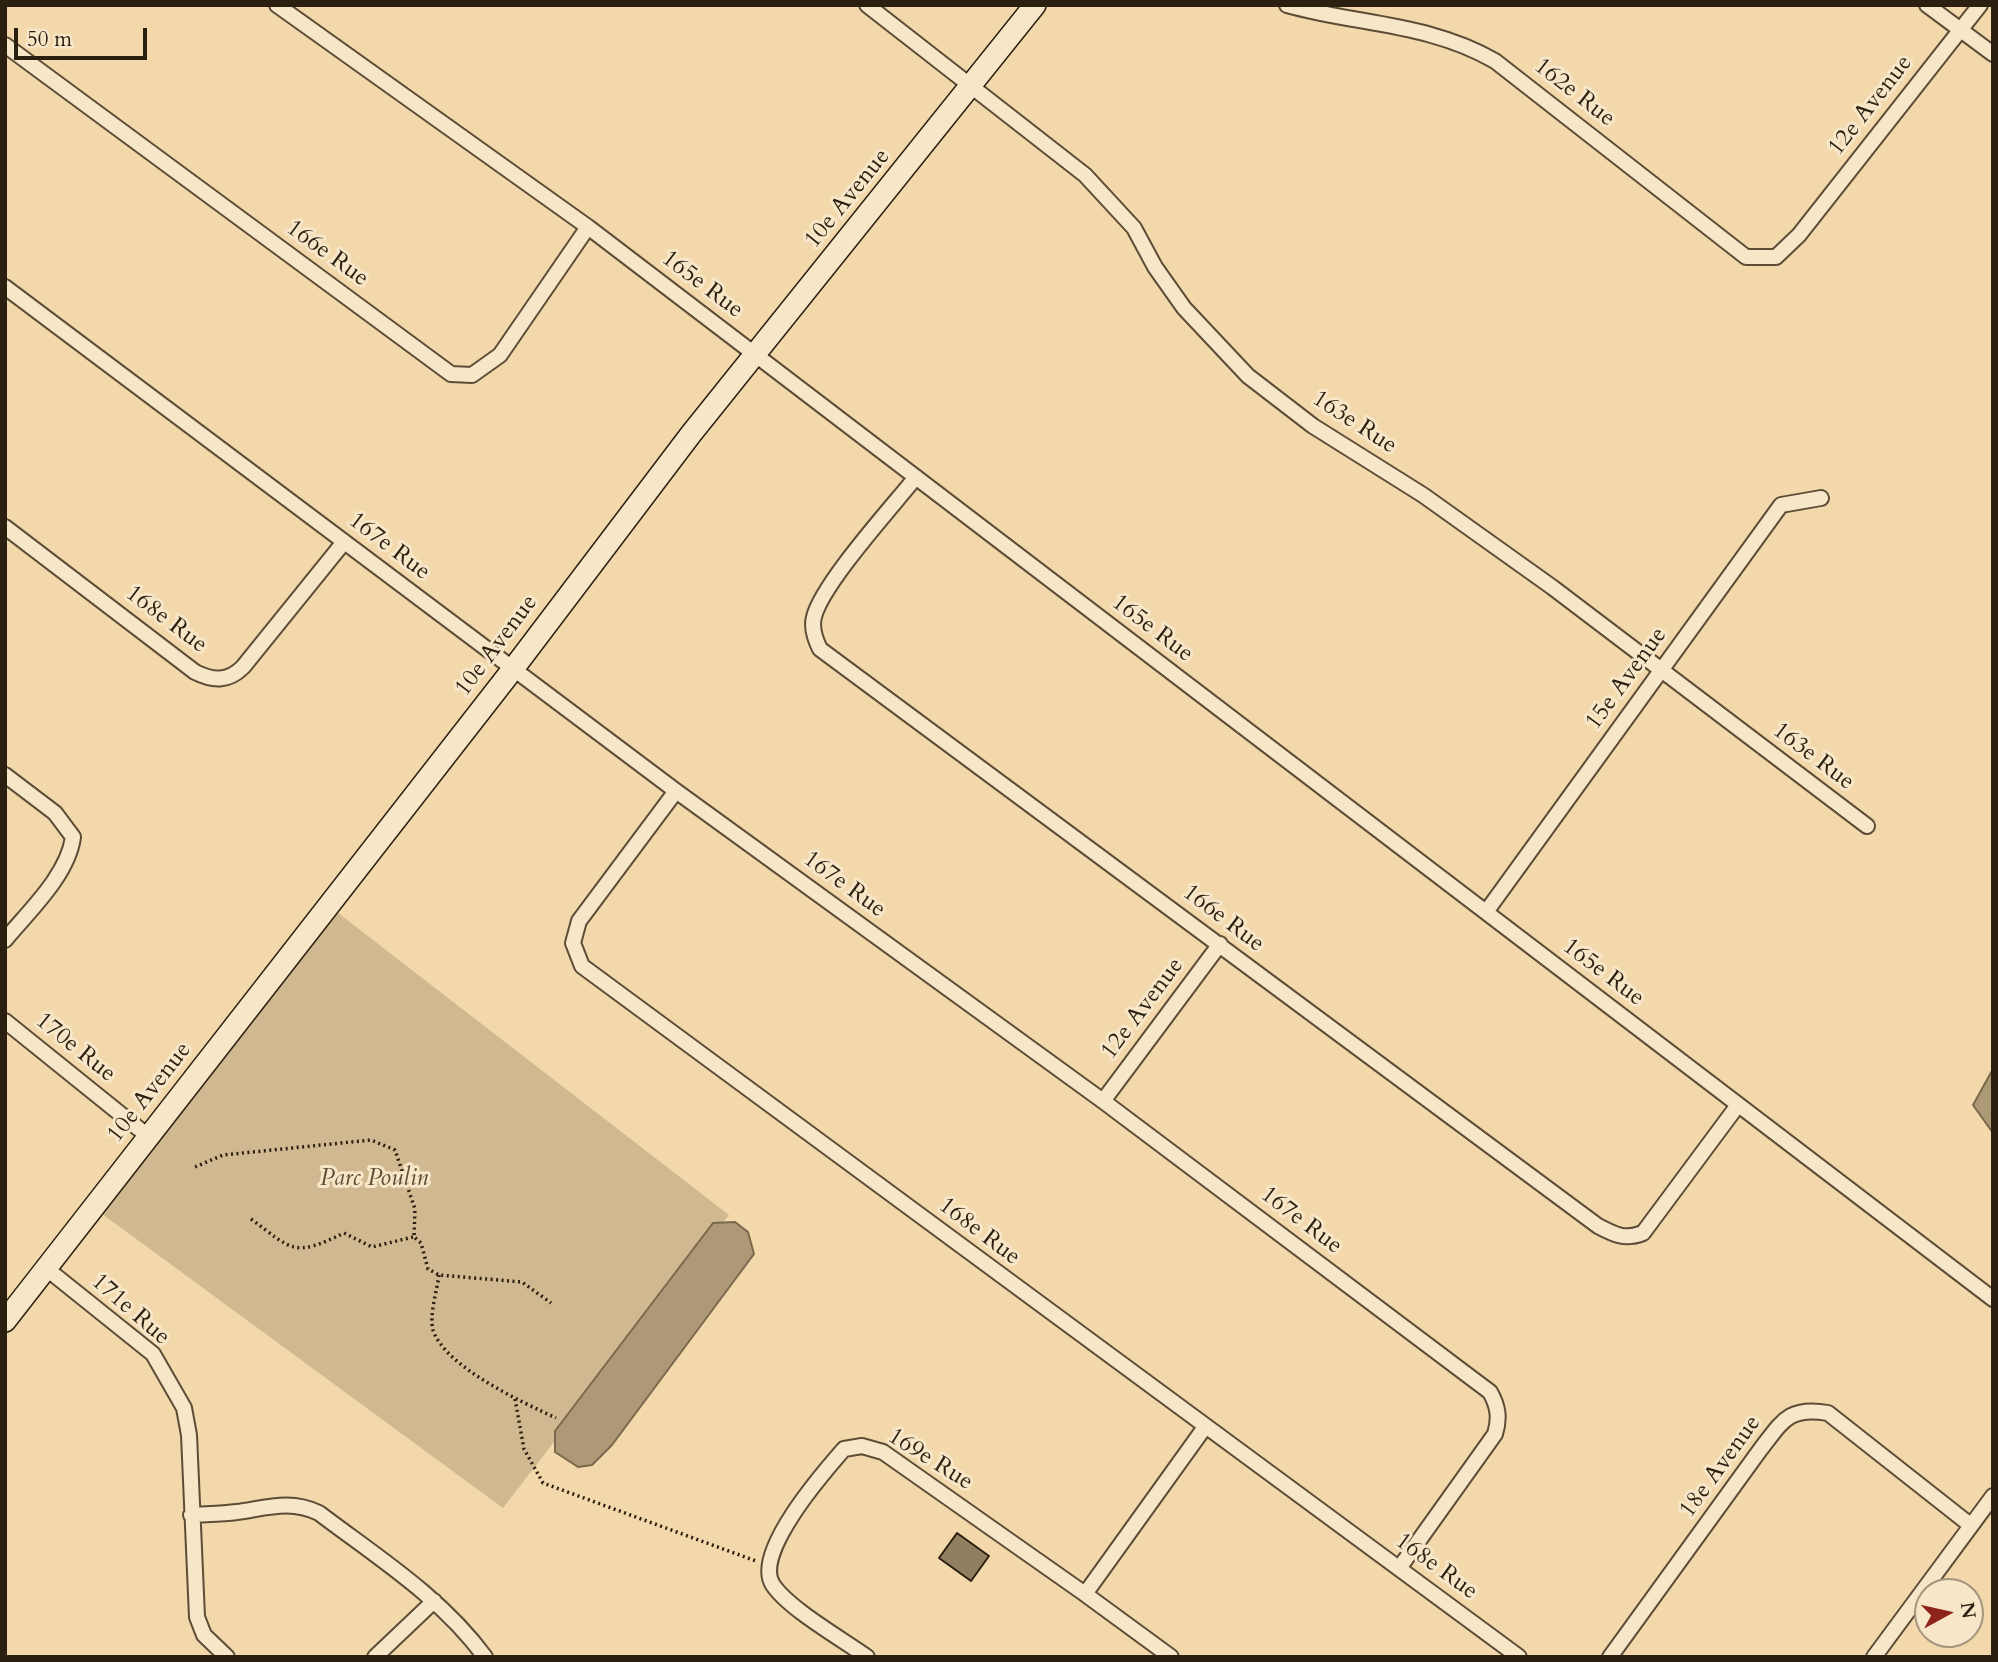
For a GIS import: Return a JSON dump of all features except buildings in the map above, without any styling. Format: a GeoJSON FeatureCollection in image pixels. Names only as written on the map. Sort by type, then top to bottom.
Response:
{"type":"FeatureCollection","features":[{"type":"Feature","properties":{"kind":"street","name":"165e Rue"},"geometry":{"type":"LineString","coordinates":[[277,5],[589,227],[1993,1299]]}},
{"type":"Feature","properties":{"kind":"street","name":"163e Rue"},"geometry":{"type":"LineString","coordinates":[[867,5],[1085,174],[1134,228],[1155,267],[1184,309],[1248,376],[1313,426],[1423,495],[1541,579],[1867,825]]}},
{"type":"Feature","properties":{"kind":"street","name":"10e Avenue"},"geometry":{"type":"LineString","coordinates":[[5,1321],[513,669],[691,434],[1035,5]]}},
{"type":"Feature","properties":{"kind":"street","name":"162e Rue"},"geometry":{"type":"LineString","coordinates":[[1287,5],[1322,15],[1443,36],[1468,46],[1495,61],[1746,257],[1776,257],[1799,234]]}},
{"type":"Feature","properties":{"kind":"street"},"geometry":{"type":"LineString","coordinates":[[1927,5],[1993,54]]}},
{"type":"Feature","properties":{"kind":"street","name":"12e Avenue"},"geometry":{"type":"LineString","coordinates":[[1799,234],[1980,5]]}},
{"type":"Feature","properties":{"kind":"street","name":"166e Rue"},"geometry":{"type":"LineString","coordinates":[[5,45],[451,374],[472,374],[500,355],[589,227]]}},
{"type":"Feature","properties":{"kind":"street","name":"167e Rue"},"geometry":{"type":"LineString","coordinates":[[5,287],[676,792],[1103,1101],[1490,1392],[1497,1403],[1499,1423],[1495,1434],[1400,1567]]}},
{"type":"Feature","properties":{"kind":"street","name":"166e Rue"},"geometry":{"type":"LineString","coordinates":[[916,477],[823,595],[813,619],[814,636],[820,649],[1587,1217],[1617,1236],[1629,1238],[1643,1233],[1738,1105]]}},
{"type":"Feature","properties":{"kind":"street","name":"15e Avenue"},"geometry":{"type":"LineString","coordinates":[[1486,912],[1781,505],[1821,498]]}},
{"type":"Feature","properties":{"kind":"street","name":"168e Rue"},"geometry":{"type":"LineString","coordinates":[[5,527],[195,672],[220,680],[234,676],[243,667],[344,542]]}},
{"type":"Feature","properties":{"kind":"street"},"geometry":{"type":"LineString","coordinates":[[5,775],[55,813],[74,837],[71,852],[63,866],[5,940]]}},
{"type":"Feature","properties":{"kind":"street","name":"168e Rue"},"geometry":{"type":"LineString","coordinates":[[676,792],[579,921],[573,943],[582,966],[1519,1657]]}},
{"type":"Feature","properties":{"kind":"street","name":"12e Avenue"},"geometry":{"type":"LineString","coordinates":[[1103,1101],[1220,944]]}},
{"type":"Feature","properties":{"kind":"street","name":"170e Rue"},"geometry":{"type":"LineString","coordinates":[[5,1021],[149,1138]]}},
{"type":"Feature","properties":{"kind":"street","name":"171e Rue"},"geometry":{"type":"LineString","coordinates":[[47,1269],[153,1354],[184,1408],[189,1435],[197,1617],[204,1635],[227,1657]]}},
{"type":"Feature","properties":{"kind":"street","name":"18e Avenue"},"geometry":{"type":"LineString","coordinates":[[1610,1657],[1760,1450],[1784,1420],[1806,1409],[1828,1412],[1969,1524]]}},
{"type":"Feature","properties":{"kind":"street"},"geometry":{"type":"LineString","coordinates":[[1085,1594],[1205,1427]]}},
{"type":"Feature","properties":{"kind":"street","name":"169e Rue"},"geometry":{"type":"LineString","coordinates":[[768,1565],[773,1545],[844,1449],[862,1446],[883,1452],[1171,1657]]}},
{"type":"Feature","properties":{"kind":"street"},"geometry":{"type":"LineString","coordinates":[[1874,1657],[1969,1524],[1993,1496]]}},
{"type":"Feature","properties":{"kind":"street"},"geometry":{"type":"LineString","coordinates":[[191,1515],[232,1513],[288,1503],[304,1505],[319,1513],[434,1601],[468,1633],[485,1657]]}},
{"type":"Feature","properties":{"kind":"street"},"geometry":{"type":"LineString","coordinates":[[768,1565],[771,1584],[786,1599],[867,1657]]}},
{"type":"Feature","properties":{"kind":"street"},"geometry":{"type":"LineString","coordinates":[[375,1657],[434,1601]]}},
{"type":"Feature","properties":{"kind":"path"},"geometry":{"type":"LineString","coordinates":[[195,1167],[223,1155],[370,1140],[396,1150],[415,1209],[414,1237],[421,1244],[428,1269],[439,1275],[522,1283],[551,1303]]}},
{"type":"Feature","properties":{"kind":"path"},"geometry":{"type":"LineString","coordinates":[[251,1219],[291,1248],[320,1246],[344,1233],[372,1247],[414,1237]]}},
{"type":"Feature","properties":{"kind":"path"},"geometry":{"type":"LineString","coordinates":[[439,1275],[432,1328],[446,1353],[515,1399],[556,1418]]}},
{"type":"Feature","properties":{"kind":"path"},"geometry":{"type":"LineString","coordinates":[[515,1399],[524,1449],[542,1483],[768,1565]]}},
{"type":"Feature","properties":{"kind":"green space","name":"Parc Poulin"},"geometry":{"type":"Polygon","coordinates":[[[329,906],[729,1215],[503,1508],[94,1208],[329,906]]]}},
{"type":"Feature","properties":{"kind":"shaded area"},"geometry":{"type":"Polygon","coordinates":[[[1993,1069],[1993,1133],[1973,1105],[1993,1069]]]}},
{"type":"Feature","properties":{"kind":"shaded area"},"geometry":{"type":"Polygon","coordinates":[[[735,1222],[748,1232],[754,1254],[612,1445],[592,1465],[578,1467],[555,1452],[555,1431],[713,1223],[735,1222]]]}}]}
